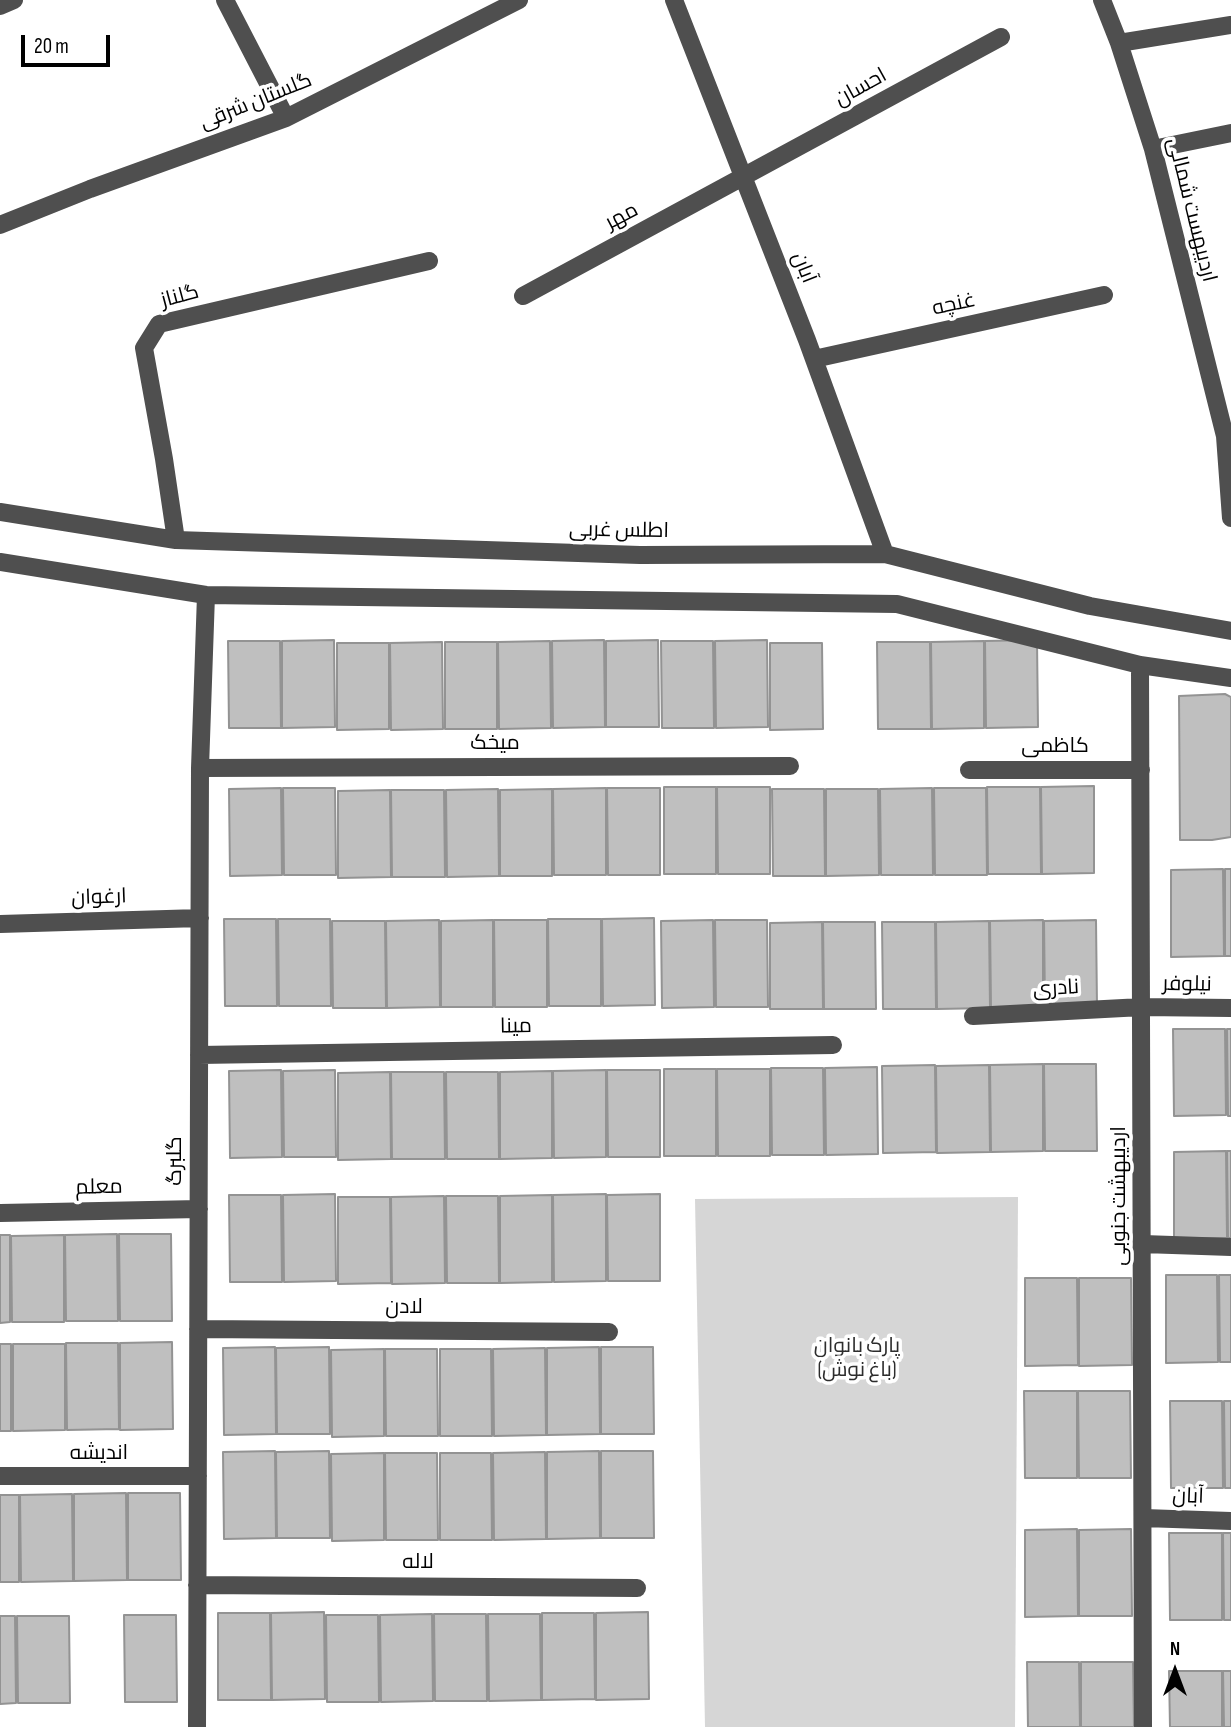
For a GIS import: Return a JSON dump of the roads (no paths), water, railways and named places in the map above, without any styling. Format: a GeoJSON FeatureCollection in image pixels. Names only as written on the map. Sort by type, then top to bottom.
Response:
{"type":"FeatureCollection","features":[{"type":"Feature","properties":{"kind":"street"},"geometry":{"type":"LineString","coordinates":[[0,6],[15,0]]}},
{"type":"Feature","properties":{"kind":"street"},"geometry":{"type":"LineString","coordinates":[[225,0],[286,118]]}},
{"type":"Feature","properties":{"kind":"street","name":"گلستان شرقی"},"geometry":{"type":"LineString","coordinates":[[0,225],[90,189],[286,118],[519,0]]}},
{"type":"Feature","properties":{"kind":"street","name":"آبان"},"geometry":{"type":"LineString","coordinates":[[674,0],[814,359],[885,554]]}},
{"type":"Feature","properties":{"kind":"street","name":"اردیبهست شمالی"},"geometry":{"type":"LineString","coordinates":[[1102,0],[1119,43],[1153,149],[1228,436],[1231,518]]}},
{"type":"Feature","properties":{"kind":"street"},"geometry":{"type":"LineString","coordinates":[[1119,43],[1231,25]]}},
{"type":"Feature","properties":{"kind":"street","name":"احسان"},"geometry":{"type":"LineString","coordinates":[[742,179],[1001,37]]}},
{"type":"Feature","properties":{"kind":"street"},"geometry":{"type":"LineString","coordinates":[[1153,149],[1231,133]]}},
{"type":"Feature","properties":{"kind":"street","name":"مهر"},"geometry":{"type":"LineString","coordinates":[[523,296],[742,179]]}},
{"type":"Feature","properties":{"kind":"street","name":"گلناز"},"geometry":{"type":"LineString","coordinates":[[176,540],[144,348],[159,324],[429,261]]}},
{"type":"Feature","properties":{"kind":"street","name":"غنچه"},"geometry":{"type":"LineString","coordinates":[[814,359],[1104,296]]}},
{"type":"Feature","properties":{"kind":"street","name":"اطلس غربی"},"geometry":{"type":"LineString","coordinates":[[0,512],[176,540],[640,555],[885,554],[1090,606],[1231,631]]}},
{"type":"Feature","properties":{"kind":"street"},"geometry":{"type":"LineString","coordinates":[[0,562],[206,595],[897,604],[1140,665],[1231,678]]}},
{"type":"Feature","properties":{"kind":"street","name":"گلبرگ"},"geometry":{"type":"LineString","coordinates":[[197,1727],[200,768],[206,595]]}},
{"type":"Feature","properties":{"kind":"street","name":"اردیبهشت جنوبی"},"geometry":{"type":"LineString","coordinates":[[1140,665],[1143,1727]]}},
{"type":"Feature","properties":{"kind":"street","name":"میخک"},"geometry":{"type":"LineString","coordinates":[[200,768],[790,766]]}},
{"type":"Feature","properties":{"kind":"street","name":"کاظمی"},"geometry":{"type":"LineString","coordinates":[[969,770],[1141,770]]}},
{"type":"Feature","properties":{"kind":"street","name":"ارغوان"},"geometry":{"type":"LineString","coordinates":[[0,924],[200,918]]}},
{"type":"Feature","properties":{"kind":"street","name":"نیلوفر"},"geometry":{"type":"LineString","coordinates":[[1142,1007],[1231,1008]]}},
{"type":"Feature","properties":{"kind":"street","name":"نادری"},"geometry":{"type":"LineString","coordinates":[[973,1016],[1142,1007]]}},
{"type":"Feature","properties":{"kind":"street","name":"مینا"},"geometry":{"type":"LineString","coordinates":[[200,1055],[833,1045]]}},
{"type":"Feature","properties":{"kind":"street","name":"معلم"},"geometry":{"type":"LineString","coordinates":[[0,1213],[199,1209]]}},
{"type":"Feature","properties":{"kind":"street"},"geometry":{"type":"LineString","coordinates":[[1143,1244],[1231,1247]]}},
{"type":"Feature","properties":{"kind":"street","name":"لادن"},"geometry":{"type":"LineString","coordinates":[[198,1329],[609,1332]]}},
{"type":"Feature","properties":{"kind":"street","name":"اندیشه"},"geometry":{"type":"LineString","coordinates":[[0,1476],[198,1476]]}},
{"type":"Feature","properties":{"kind":"street","name":"آبان"},"geometry":{"type":"LineString","coordinates":[[1144,1518],[1231,1521]]}},
{"type":"Feature","properties":{"kind":"street","name":"لاله"},"geometry":{"type":"LineString","coordinates":[[197,1585],[637,1588]]}},
{"type":"Feature","properties":{"kind":"park label","name":"پارک بانوان (باغ نوش)"},"geometry":{"type":"Point","coordinates":[857,1359]}}]}
